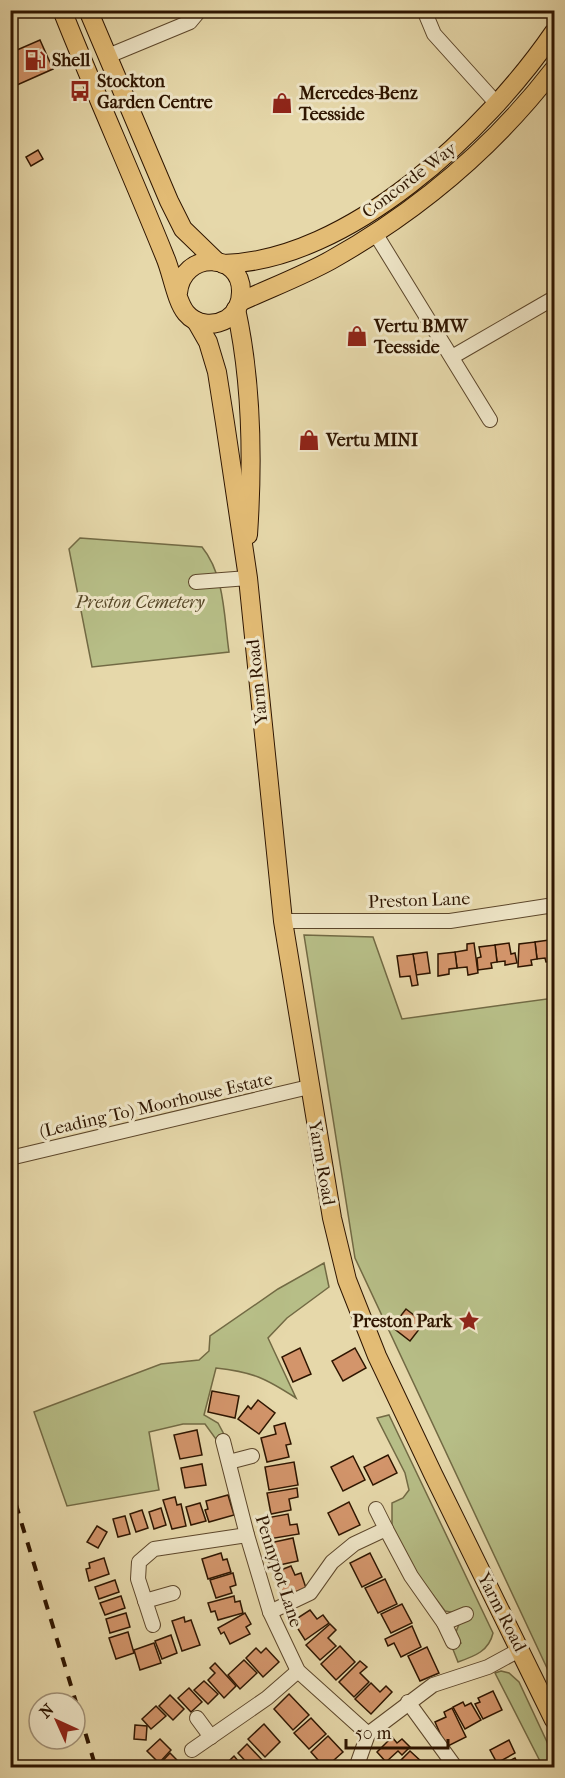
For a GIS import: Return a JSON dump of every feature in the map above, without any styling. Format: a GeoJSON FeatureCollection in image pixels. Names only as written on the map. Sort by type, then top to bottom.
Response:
{"type":"FeatureCollection","features":[{"type":"Feature","properties":{"kind":"main road"},"geometry":{"type":"LineString","coordinates":[[62,10],[121,147],[182,307],[196,321],[208,342],[217,372],[247,570]]}},
{"type":"Feature","properties":{"kind":"main road"},"geometry":{"type":"LineString","coordinates":[[88,10],[183,229],[238,279],[238,306],[245,352],[250,504],[247,570]]}},
{"type":"Feature","properties":{"kind":"main road","name":"Concorde Way"},"geometry":{"type":"LineString","coordinates":[[220,263],[244,263],[282,255],[316,242],[364,214],[436,163],[498,105],[555,32]]}},
{"type":"Feature","properties":{"kind":"main road","name":"Concorde Way"},"geometry":{"type":"LineString","coordinates":[[238,306],[326,263],[375,233],[450,179],[513,121],[555,69]]}},
{"type":"Feature","properties":{"kind":"main road"},"geometry":{"type":"LineString","coordinates":[[178,293],[182,278],[193,266],[201,262],[220,263]]}},
{"type":"Feature","properties":{"kind":"main road"},"geometry":{"type":"LineString","coordinates":[[196,321],[214,324],[231,316],[238,306]]}},
{"type":"Feature","properties":{"kind":"main road","name":"Yarm Road"},"geometry":{"type":"LineString","coordinates":[[247,570],[283,921],[332,1218],[347,1280],[377,1356],[555,1720]]}},
{"type":"Feature","properties":{"kind":"street"},"geometry":{"type":"LineString","coordinates":[[108,56],[190,22],[200,10]]}},
{"type":"Feature","properties":{"kind":"street"},"geometry":{"type":"LineString","coordinates":[[424,10],[434,34],[498,105]]}},
{"type":"Feature","properties":{"kind":"street"},"geometry":{"type":"LineString","coordinates":[[375,233],[490,420]]}},
{"type":"Feature","properties":{"kind":"street"},"geometry":{"type":"LineString","coordinates":[[452,357],[555,297]]}},
{"type":"Feature","properties":{"kind":"street"},"geometry":{"type":"LineString","coordinates":[[195,582],[247,570]]}},
{"type":"Feature","properties":{"kind":"street","name":"Preston Lane"},"geometry":{"type":"LineString","coordinates":[[283,921],[450,921],[555,905]]}},
{"type":"Feature","properties":{"kind":"street","name":"(Leading To) Moorhouse Estate"},"geometry":{"type":"LineString","coordinates":[[10,1158],[309,1087]]}},
{"type":"Feature","properties":{"kind":"street","name":"Pennypot Lane"},"geometry":{"type":"LineString","coordinates":[[223,1441],[270,1612],[298,1671],[368,1734]]}},
{"type":"Feature","properties":{"kind":"street"},"geometry":{"type":"LineString","coordinates":[[229,1462],[252,1456]]}},
{"type":"Feature","properties":{"kind":"street"},"geometry":{"type":"LineString","coordinates":[[376,1509],[411,1576],[444,1623],[453,1642]]}},
{"type":"Feature","properties":{"kind":"street"},"geometry":{"type":"LineString","coordinates":[[270,1612],[310,1593],[332,1562],[354,1544],[386,1529]]}},
{"type":"Feature","properties":{"kind":"street"},"geometry":{"type":"LineString","coordinates":[[153,1625],[138,1579],[139,1562],[154,1549],[247,1535]]}},
{"type":"Feature","properties":{"kind":"street"},"geometry":{"type":"LineString","coordinates":[[146,1601],[173,1593]]}},
{"type":"Feature","properties":{"kind":"street"},"geometry":{"type":"LineString","coordinates":[[444,1623],[466,1614]]}},
{"type":"Feature","properties":{"kind":"street"},"geometry":{"type":"LineString","coordinates":[[356,1767],[368,1734],[408,1702],[433,1685],[488,1667],[521,1649]]}},
{"type":"Feature","properties":{"kind":"street"},"geometry":{"type":"LineString","coordinates":[[192,1750],[267,1698],[298,1671]]}},
{"type":"Feature","properties":{"kind":"street"},"geometry":{"type":"LineString","coordinates":[[408,1702],[456,1767]]}},
{"type":"Feature","properties":{"kind":"street"},"geometry":{"type":"LineString","coordinates":[[197,1718],[211,1737]]}},
{"type":"Feature","properties":{"kind":"green space","name":"Preston Cemetery"},"geometry":{"type":"Polygon","coordinates":[[[80,538],[202,547],[210,558],[219,584],[229,652],[92,667],[69,549],[80,538]]]}},
{"type":"Feature","properties":{"kind":"green space","name":"Preston Park"},"geometry":{"type":"Polygon","coordinates":[[[304,935],[373,937],[402,1019],[554,998],[554,1683],[355,1258],[304,935]]]}},
{"type":"Feature","properties":{"kind":"green space"},"geometry":{"type":"Polygon","coordinates":[[[324,1263],[329,1287],[287,1318],[268,1338],[296,1398],[258,1377],[216,1368],[204,1415],[218,1423],[227,1440],[218,1442],[205,1424],[183,1424],[149,1432],[159,1490],[67,1506],[34,1412],[161,1364],[199,1360],[209,1351],[210,1336],[278,1289],[324,1263]]]}},
{"type":"Feature","properties":{"kind":"green space"},"geometry":{"type":"Polygon","coordinates":[[[389,1415],[493,1633],[485,1649],[458,1662],[452,1647],[461,1643],[456,1632],[459,1624],[455,1613],[445,1611],[408,1562],[392,1526],[392,1503],[403,1498],[409,1490],[405,1473],[377,1418],[389,1415]]]}},
{"type":"Feature","properties":{"kind":"green space"},"geometry":{"type":"Polygon","coordinates":[[[501,1671],[509,1673],[519,1682],[554,1757],[554,1767],[543,1767],[495,1673],[501,1671]]]}},
{"type":"Feature","properties":{"kind":"building"},"geometry":{"type":"Polygon","coordinates":[[[40,40],[53,69],[17,85],[10,70],[10,53],[40,40]]]}},
{"type":"Feature","properties":{"kind":"building"},"geometry":{"type":"Polygon","coordinates":[[[10,70],[17,85],[10,89],[10,70]]]}},
{"type":"Feature","properties":{"kind":"building"},"geometry":{"type":"Polygon","coordinates":[[[38,150],[43,159],[31,166],[26,157],[38,150]]]}},
{"type":"Feature","properties":{"kind":"building"},"geometry":{"type":"Polygon","coordinates":[[[549,940],[551,951],[554,950],[554,961],[546,962],[545,958],[537,959],[535,942],[549,940]]]}},
{"type":"Feature","properties":{"kind":"building"},"geometry":{"type":"Polygon","coordinates":[[[535,942],[537,959],[531,960],[532,965],[518,967],[519,944],[535,942]]]}},
{"type":"Feature","properties":{"kind":"building"},"geometry":{"type":"Polygon","coordinates":[[[474,943],[478,973],[468,975],[467,967],[457,968],[455,952],[467,950],[467,944],[474,943]]]}},
{"type":"Feature","properties":{"kind":"building"},"geometry":{"type":"Polygon","coordinates":[[[509,943],[511,954],[515,953],[517,963],[505,965],[505,961],[497,962],[495,945],[509,943]]]}},
{"type":"Feature","properties":{"kind":"building"},"geometry":{"type":"Polygon","coordinates":[[[495,945],[497,962],[491,963],[492,968],[478,970],[477,958],[481,957],[479,947],[495,945]]]}},
{"type":"Feature","properties":{"kind":"building"},"geometry":{"type":"Polygon","coordinates":[[[427,952],[430,973],[416,975],[413,954],[427,952]]]}},
{"type":"Feature","properties":{"kind":"building"},"geometry":{"type":"Polygon","coordinates":[[[455,952],[457,968],[449,969],[449,974],[438,976],[438,954],[455,952]]]}},
{"type":"Feature","properties":{"kind":"building"},"geometry":{"type":"Polygon","coordinates":[[[413,954],[418,985],[412,986],[410,976],[400,977],[397,956],[413,954]]]}},
{"type":"Feature","properties":{"kind":"building"},"geometry":{"type":"Polygon","coordinates":[[[406,1309],[424,1323],[410,1341],[392,1327],[406,1309]]]}},
{"type":"Feature","properties":{"kind":"building"},"geometry":{"type":"Polygon","coordinates":[[[300,1348],[311,1374],[293,1382],[282,1357],[300,1348]]]}},
{"type":"Feature","properties":{"kind":"building"},"geometry":{"type":"Polygon","coordinates":[[[355,1348],[366,1368],[343,1381],[332,1361],[355,1348]]]}},
{"type":"Feature","properties":{"kind":"building"},"geometry":{"type":"Polygon","coordinates":[[[212,1391],[239,1396],[235,1418],[208,1412],[212,1391]]]}},
{"type":"Feature","properties":{"kind":"building"},"geometry":{"type":"Polygon","coordinates":[[[258,1400],[275,1413],[259,1434],[238,1419],[248,1406],[251,1409],[258,1400]]]}},
{"type":"Feature","properties":{"kind":"building"},"geometry":{"type":"Polygon","coordinates":[[[285,1423],[291,1444],[286,1445],[289,1457],[267,1462],[261,1438],[276,1434],[274,1426],[285,1423]]]}},
{"type":"Feature","properties":{"kind":"building"},"geometry":{"type":"Polygon","coordinates":[[[197,1430],[202,1455],[180,1459],[174,1435],[197,1430]]]}},
{"type":"Feature","properties":{"kind":"building"},"geometry":{"type":"Polygon","coordinates":[[[388,1455],[397,1473],[373,1485],[364,1467],[388,1455]]]}},
{"type":"Feature","properties":{"kind":"building"},"geometry":{"type":"Polygon","coordinates":[[[353,1456],[365,1480],[343,1491],[331,1467],[353,1456]]]}},
{"type":"Feature","properties":{"kind":"building"},"geometry":{"type":"Polygon","coordinates":[[[294,1462],[298,1485],[269,1490],[265,1467],[294,1462]]]}},
{"type":"Feature","properties":{"kind":"building"},"geometry":{"type":"Polygon","coordinates":[[[202,1464],[206,1485],[185,1488],[181,1468],[202,1464]]]}},
{"type":"Feature","properties":{"kind":"building"},"geometry":{"type":"Polygon","coordinates":[[[297,1488],[298,1497],[289,1499],[291,1510],[271,1514],[267,1493],[297,1488]]]}},
{"type":"Feature","properties":{"kind":"building"},"geometry":{"type":"Polygon","coordinates":[[[228,1495],[234,1515],[209,1522],[205,1510],[208,1509],[206,1501],[228,1495]]]}},
{"type":"Feature","properties":{"kind":"building"},"geometry":{"type":"Polygon","coordinates":[[[175,1497],[177,1505],[181,1504],[186,1526],[172,1529],[163,1500],[175,1497]]]}},
{"type":"Feature","properties":{"kind":"building"},"geometry":{"type":"Polygon","coordinates":[[[349,1502],[360,1525],[339,1535],[328,1513],[349,1502]]]}},
{"type":"Feature","properties":{"kind":"building"},"geometry":{"type":"Polygon","coordinates":[[[200,1503],[206,1521],[191,1525],[186,1507],[200,1503]]]}},
{"type":"Feature","properties":{"kind":"building"},"geometry":{"type":"Polygon","coordinates":[[[161,1508],[166,1525],[154,1529],[149,1512],[161,1508]]]}},
{"type":"Feature","properties":{"kind":"building"},"geometry":{"type":"Polygon","coordinates":[[[142,1510],[148,1528],[136,1532],[130,1514],[142,1510]]]}},
{"type":"Feature","properties":{"kind":"building"},"geometry":{"type":"Polygon","coordinates":[[[288,1514],[290,1525],[297,1524],[299,1534],[269,1539],[266,1518],[288,1514]]]}},
{"type":"Feature","properties":{"kind":"building"},"geometry":{"type":"Polygon","coordinates":[[[125,1516],[130,1534],[118,1537],[113,1519],[125,1516]]]}},
{"type":"Feature","properties":{"kind":"building"},"geometry":{"type":"Polygon","coordinates":[[[97,1526],[107,1532],[98,1548],[87,1542],[97,1526]]]}},
{"type":"Feature","properties":{"kind":"building"},"geometry":{"type":"Polygon","coordinates":[[[293,1538],[298,1561],[270,1567],[265,1544],[293,1538]]]}},
{"type":"Feature","properties":{"kind":"building"},"geometry":{"type":"Polygon","coordinates":[[[221,1553],[223,1560],[227,1559],[231,1572],[208,1579],[202,1559],[221,1553]]]}},
{"type":"Feature","properties":{"kind":"building"},"geometry":{"type":"Polygon","coordinates":[[[370,1553],[382,1577],[362,1587],[350,1563],[370,1553]]]}},
{"type":"Feature","properties":{"kind":"building"},"geometry":{"type":"Polygon","coordinates":[[[104,1558],[109,1574],[89,1581],[86,1569],[90,1568],[89,1563],[104,1558]]]}},
{"type":"Feature","properties":{"kind":"building"},"geometry":{"type":"Polygon","coordinates":[[[291,1566],[295,1575],[301,1573],[306,1588],[282,1597],[273,1573],[291,1566]]]}},
{"type":"Feature","properties":{"kind":"building"},"geometry":{"type":"Polygon","coordinates":[[[233,1573],[236,1585],[230,1587],[232,1593],[216,1598],[210,1580],[233,1573]]]}},
{"type":"Feature","properties":{"kind":"building"},"geometry":{"type":"Polygon","coordinates":[[[385,1579],[397,1604],[378,1613],[365,1588],[385,1579]]]}},
{"type":"Feature","properties":{"kind":"building"},"geometry":{"type":"Polygon","coordinates":[[[115,1580],[119,1592],[99,1599],[95,1587],[115,1580]]]}},
{"type":"Feature","properties":{"kind":"building"},"geometry":{"type":"Polygon","coordinates":[[[121,1596],[125,1608],[105,1615],[100,1603],[121,1596]]]}},
{"type":"Feature","properties":{"kind":"building"},"geometry":{"type":"Polygon","coordinates":[[[234,1596],[235,1602],[240,1601],[243,1613],[218,1620],[215,1611],[211,1612],[208,1603],[234,1596]]]}},
{"type":"Feature","properties":{"kind":"building"},"geometry":{"type":"Polygon","coordinates":[[[402,1604],[412,1623],[391,1633],[381,1614],[402,1604]]]}},
{"type":"Feature","properties":{"kind":"building"},"geometry":{"type":"Polygon","coordinates":[[[310,1610],[317,1619],[323,1615],[329,1623],[305,1640],[293,1621],[310,1610]]]}},
{"type":"Feature","properties":{"kind":"building"},"geometry":{"type":"Polygon","coordinates":[[[126,1613],[130,1627],[110,1633],[106,1619],[126,1613]]]}},
{"type":"Feature","properties":{"kind":"building"},"geometry":{"type":"Polygon","coordinates":[[[245,1613],[251,1624],[246,1627],[250,1634],[230,1644],[224,1632],[221,1634],[218,1628],[245,1613]]]}},
{"type":"Feature","properties":{"kind":"building"},"geometry":{"type":"Polygon","coordinates":[[[184,1617],[185,1622],[191,1620],[200,1645],[182,1651],[172,1621],[184,1617]]]}},
{"type":"Feature","properties":{"kind":"building"},"geometry":{"type":"Polygon","coordinates":[[[330,1624],[336,1630],[328,1638],[336,1646],[320,1660],[306,1645],[330,1624]]]}},
{"type":"Feature","properties":{"kind":"building"},"geometry":{"type":"Polygon","coordinates":[[[412,1626],[421,1647],[401,1657],[394,1643],[388,1646],[385,1639],[412,1626]]]}},
{"type":"Feature","properties":{"kind":"building"},"geometry":{"type":"Polygon","coordinates":[[[128,1632],[134,1653],[116,1659],[109,1638],[128,1632]]]}},
{"type":"Feature","properties":{"kind":"building"},"geometry":{"type":"Polygon","coordinates":[[[171,1635],[177,1653],[162,1659],[155,1641],[171,1635]]]}},
{"type":"Feature","properties":{"kind":"building"},"geometry":{"type":"Polygon","coordinates":[[[154,1643],[161,1663],[140,1670],[134,1650],[154,1643]]]}},
{"type":"Feature","properties":{"kind":"building"},"geometry":{"type":"Polygon","coordinates":[[[340,1646],[355,1662],[336,1680],[321,1664],[340,1646]]]}},
{"type":"Feature","properties":{"kind":"building"},"geometry":{"type":"Polygon","coordinates":[[[427,1647],[439,1673],[420,1681],[408,1656],[427,1647]]]}},
{"type":"Feature","properties":{"kind":"building"},"geometry":{"type":"Polygon","coordinates":[[[256,1648],[261,1653],[266,1648],[279,1662],[263,1677],[246,1658],[256,1648]]]}},
{"type":"Feature","properties":{"kind":"building"},"geometry":{"type":"Polygon","coordinates":[[[244,1660],[257,1673],[240,1689],[228,1675],[244,1660]]]}},
{"type":"Feature","properties":{"kind":"building"},"geometry":{"type":"Polygon","coordinates":[[[360,1661],[367,1667],[360,1673],[369,1682],[354,1697],[339,1682],[360,1661]]]}},
{"type":"Feature","properties":{"kind":"building"},"geometry":{"type":"Polygon","coordinates":[[[215,1663],[236,1686],[224,1698],[208,1680],[215,1673],[210,1668],[215,1663]]]}},
{"type":"Feature","properties":{"kind":"building"},"geometry":{"type":"Polygon","coordinates":[[[204,1681],[218,1694],[208,1704],[194,1690],[204,1681]]]}},
{"type":"Feature","properties":{"kind":"building"},"geometry":{"type":"Polygon","coordinates":[[[371,1683],[380,1692],[386,1686],[392,1692],[371,1714],[355,1699],[371,1683]]]}},
{"type":"Feature","properties":{"kind":"building"},"geometry":{"type":"Polygon","coordinates":[[[189,1688],[202,1702],[191,1712],[178,1698],[189,1688]]]}},
{"type":"Feature","properties":{"kind":"building"},"geometry":{"type":"Polygon","coordinates":[[[493,1691],[502,1710],[483,1719],[475,1704],[480,1702],[478,1698],[493,1691]]]}},
{"type":"Feature","properties":{"kind":"building"},"geometry":{"type":"Polygon","coordinates":[[[289,1694],[309,1715],[293,1730],[274,1709],[289,1694]]]}},
{"type":"Feature","properties":{"kind":"building"},"geometry":{"type":"Polygon","coordinates":[[[170,1695],[184,1709],[173,1720],[159,1706],[170,1695]]]}},
{"type":"Feature","properties":{"kind":"building"},"geometry":{"type":"Polygon","coordinates":[[[463,1702],[465,1706],[471,1703],[481,1720],[465,1729],[453,1707],[463,1702]]]}},
{"type":"Feature","properties":{"kind":"building"},"geometry":{"type":"Polygon","coordinates":[[[156,1706],[166,1716],[151,1729],[142,1719],[156,1706]]]}},
{"type":"Feature","properties":{"kind":"building"},"geometry":{"type":"Polygon","coordinates":[[[452,1708],[466,1737],[446,1747],[435,1722],[446,1717],[444,1712],[452,1708]]]}},
{"type":"Feature","properties":{"kind":"building"},"geometry":{"type":"Polygon","coordinates":[[[311,1718],[326,1734],[309,1749],[294,1733],[311,1718]]]}},
{"type":"Feature","properties":{"kind":"building"},"geometry":{"type":"Polygon","coordinates":[[[264,1724],[280,1742],[265,1757],[248,1739],[264,1724]]]}},
{"type":"Feature","properties":{"kind":"building"},"geometry":{"type":"Polygon","coordinates":[[[135,1725],[147,1726],[146,1740],[134,1739],[135,1725]]]}},
{"type":"Feature","properties":{"kind":"building"},"geometry":{"type":"Polygon","coordinates":[[[328,1736],[343,1752],[325,1768],[311,1752],[328,1736]]]}},
{"type":"Feature","properties":{"kind":"building"},"geometry":{"type":"Polygon","coordinates":[[[392,1737],[397,1743],[402,1739],[410,1747],[402,1755],[398,1751],[386,1762],[377,1752],[392,1737]]]}},
{"type":"Feature","properties":{"kind":"building"},"geometry":{"type":"Polygon","coordinates":[[[160,1739],[171,1750],[159,1763],[147,1751],[160,1739]]]}},
{"type":"Feature","properties":{"kind":"building"},"geometry":{"type":"Polygon","coordinates":[[[509,1740],[515,1753],[497,1763],[490,1750],[509,1740]]]}},
{"type":"Feature","properties":{"kind":"building"},"geometry":{"type":"Polygon","coordinates":[[[247,1744],[263,1761],[257,1768],[251,1767],[238,1753],[247,1744]]]}},
{"type":"Feature","properties":{"kind":"building"},"geometry":{"type":"Polygon","coordinates":[[[410,1751],[423,1763],[418,1768],[393,1768],[410,1751]]]}},
{"type":"Feature","properties":{"kind":"building"},"geometry":{"type":"Polygon","coordinates":[[[170,1753],[183,1766],[156,1768],[170,1753]]]}},
{"type":"Feature","properties":{"kind":"building"},"geometry":{"type":"Polygon","coordinates":[[[234,1756],[244,1768],[224,1766],[234,1756]]]}},
{"type":"Feature","properties":{"kind":"building"},"geometry":{"type":"Polygon","coordinates":[[[515,1758],[520,1768],[497,1767],[515,1758]]]}},
{"type":"Feature","properties":{"kind":"railway"},"geometry":{"type":"LineString","coordinates":[[10,1485],[96,1768]]}},
{"type":"Feature","properties":{"kind":"place","name":"Shell"},"geometry":{"type":"Point","coordinates":[35,60]}},
{"type":"Feature","properties":{"kind":"place","name":"Stockton Garden Centre"},"geometry":{"type":"Point","coordinates":[80,91]}},
{"type":"Feature","properties":{"kind":"place","name":"Mercedes-Benz Teesside"},"geometry":{"type":"Point","coordinates":[282,103]}},
{"type":"Feature","properties":{"kind":"place","name":"Vertu BMW Teesside"},"geometry":{"type":"Point","coordinates":[357,336]}},
{"type":"Feature","properties":{"kind":"place","name":"Vertu MINI"},"geometry":{"type":"Point","coordinates":[309,440]}},
{"type":"Feature","properties":{"kind":"place","name":"Preston Park"},"geometry":{"type":"Point","coordinates":[469,1321]}}]}
